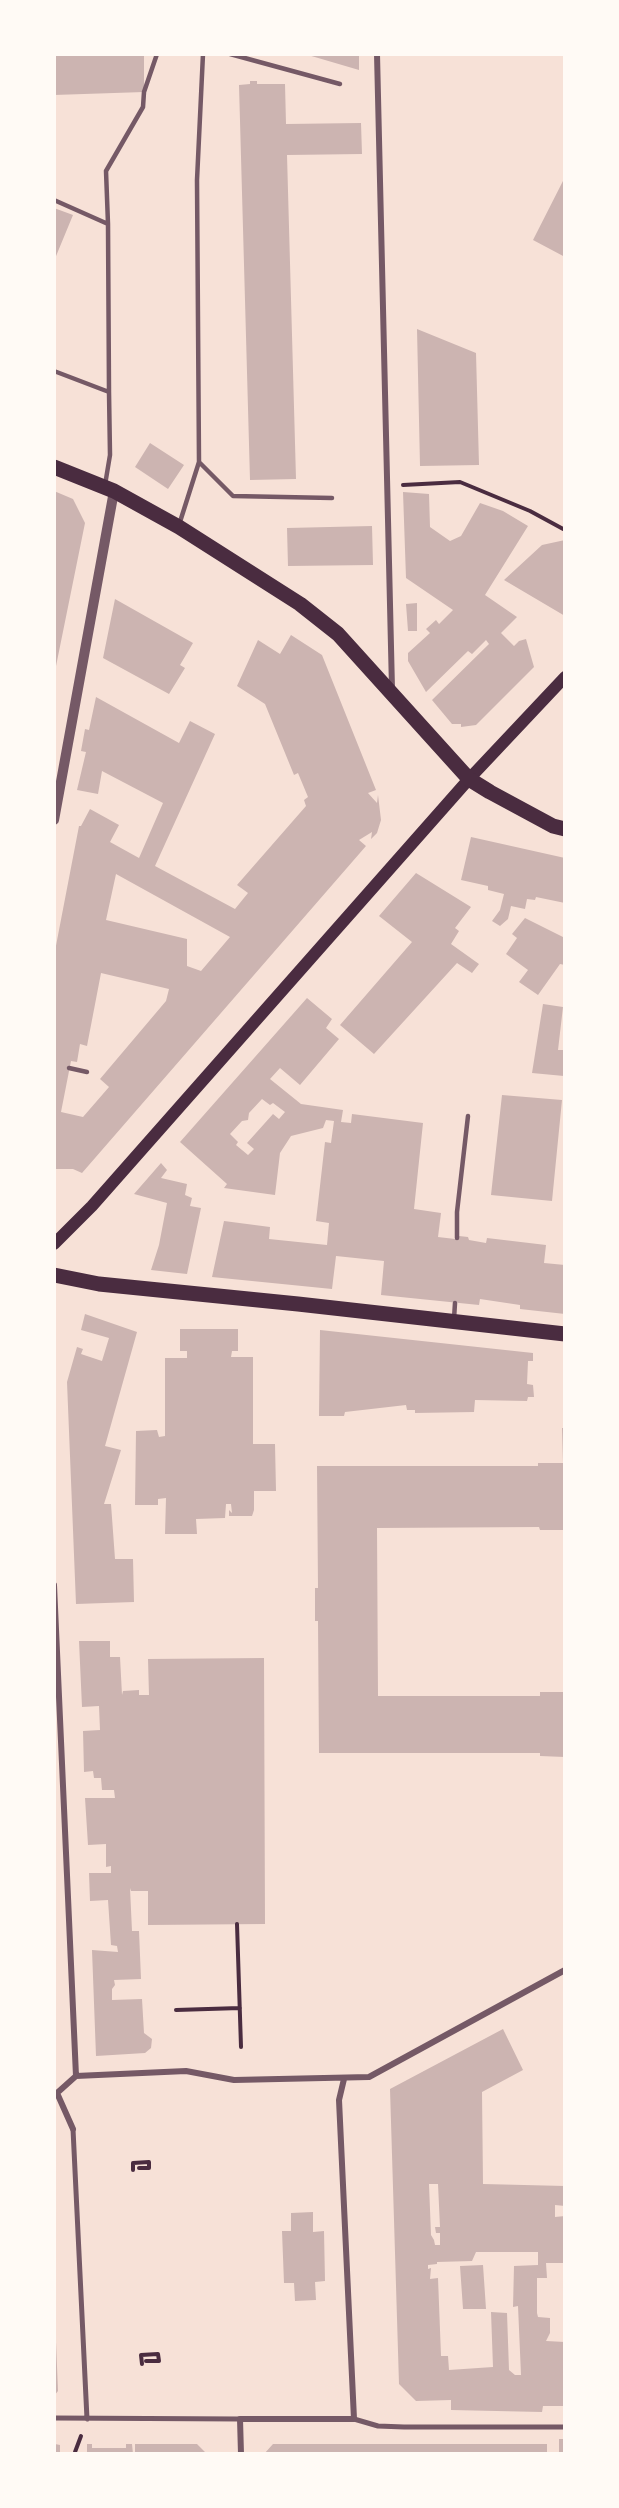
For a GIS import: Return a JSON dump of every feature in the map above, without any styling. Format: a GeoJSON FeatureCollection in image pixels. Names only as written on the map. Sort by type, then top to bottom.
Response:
{"type":"FeatureCollection","features":[{"type":"Feature","properties":{"kind":"main road"},"geometry":{"type":"LineString","coordinates":[[54,467],[109,489],[179,527],[300,604],[338,634],[469,779],[553,826],[565,829]]}},
{"type":"Feature","properties":{"kind":"main road"},"geometry":{"type":"LineString","coordinates":[[54,1244],[92,1206],[469,779],[565,677]]}},
{"type":"Feature","properties":{"kind":"main road"},"geometry":{"type":"LineString","coordinates":[[54,1275],[99,1284],[565,1334]]}},
{"type":"Feature","properties":{"kind":"street"},"geometry":{"type":"LineString","coordinates":[[377,54],[392,692]]}},
{"type":"Feature","properties":{"kind":"street"},"geometry":{"type":"LineString","coordinates":[[54,820],[109,489]]}},
{"type":"Feature","properties":{"kind":"street"},"geometry":{"type":"LineString","coordinates":[[54,1585],[76,2076]]}},
{"type":"Feature","properties":{"kind":"street"},"geometry":{"type":"LineString","coordinates":[[87,2419],[73,2129],[56,2093],[76,2076],[186,2072],[234,2080],[369,2077],[565,1970]]}},
{"type":"Feature","properties":{"kind":"street"},"geometry":{"type":"LineString","coordinates":[[344,2079],[339,2100],[354,2418]]}},
{"type":"Feature","properties":{"kind":"street"},"geometry":{"type":"LineString","coordinates":[[54,2418],[354,2418],[378,2426],[565,2427]]}},
{"type":"Feature","properties":{"kind":"street"},"geometry":{"type":"LineString","coordinates":[[240,2419],[242,2454]]}},
{"type":"Feature","properties":{"kind":"lane"},"geometry":{"type":"LineString","coordinates":[[109,489],[106,171],[143,107],[144,92],[157,54]]}},
{"type":"Feature","properties":{"kind":"lane"},"geometry":{"type":"LineString","coordinates":[[179,527],[199,462],[197,180],[203,54]]}},
{"type":"Feature","properties":{"kind":"lane"},"geometry":{"type":"LineString","coordinates":[[230,54],[340,84]]}},
{"type":"Feature","properties":{"kind":"lane"},"geometry":{"type":"LineString","coordinates":[[54,200],[108,224]]}},
{"type":"Feature","properties":{"kind":"lane"},"geometry":{"type":"LineString","coordinates":[[54,371],[109,392]]}},
{"type":"Feature","properties":{"kind":"lane"},"geometry":{"type":"LineString","coordinates":[[199,462],[233,496],[332,498]]}},
{"type":"Feature","properties":{"kind":"lane"},"geometry":{"type":"LineString","coordinates":[[69,1068],[87,1071]]}},
{"type":"Feature","properties":{"kind":"lane"},"geometry":{"type":"LineString","coordinates":[[457,1238],[457,1212],[468,1116]]}},
{"type":"Feature","properties":{"kind":"lane"},"geometry":{"type":"LineString","coordinates":[[453,1321],[455,1303]]}},
{"type":"Feature","properties":{"kind":"path"},"geometry":{"type":"LineString","coordinates":[[387,486],[460,482],[530,511],[565,530]]}},
{"type":"Feature","properties":{"kind":"path"},"geometry":{"type":"LineString","coordinates":[[237,1924],[241,2047]]}},
{"type":"Feature","properties":{"kind":"path"},"geometry":{"type":"LineString","coordinates":[[176,2010],[240,2008]]}},
{"type":"Feature","properties":{"kind":"path"},"geometry":{"type":"LineString","coordinates":[[133,2170],[133,2163],[149,2162],[149,2168],[139,2168]]}},
{"type":"Feature","properties":{"kind":"building"},"geometry":{"type":"Polygon","coordinates":[[[54,54],[144,54],[144,92],[54,95],[54,54]]]}},
{"type":"Feature","properties":{"kind":"building"},"geometry":{"type":"Polygon","coordinates":[[[359,54],[359,70],[308,55],[359,54]]]}},
{"type":"Feature","properties":{"kind":"building"},"geometry":{"type":"Polygon","coordinates":[[[250,81],[257,81],[257,84],[285,84],[286,124],[361,123],[362,154],[287,155],[296,479],[250,480],[239,85],[250,84],[250,81]]]}},
{"type":"Feature","properties":{"kind":"building"},"geometry":{"type":"Polygon","coordinates":[[[565,177],[565,257],[533,240],[565,177]]]}},
{"type":"Feature","properties":{"kind":"building"},"geometry":{"type":"Polygon","coordinates":[[[54,208],[73,215],[54,261],[54,208]]]}},
{"type":"Feature","properties":{"kind":"building"},"geometry":{"type":"Polygon","coordinates":[[[417,329],[476,353],[479,465],[420,466],[417,329]]]}},
{"type":"Feature","properties":{"kind":"building"},"geometry":{"type":"Polygon","coordinates":[[[150,443],[184,465],[168,489],[135,467],[150,443]]]}},
{"type":"Feature","properties":{"kind":"building"},"geometry":{"type":"Polygon","coordinates":[[[54,491],[73,499],[85,523],[55,671],[54,491]]]}},
{"type":"Feature","properties":{"kind":"building"},"geometry":{"type":"Polygon","coordinates":[[[403,492],[429,494],[430,527],[450,541],[461,536],[480,503],[503,511],[528,526],[485,595],[517,617],[501,633],[514,646],[526,639],[534,667],[476,725],[461,727],[461,724],[452,724],[432,700],[489,644],[486,640],[472,654],[468,651],[426,692],[408,661],[408,653],[430,633],[426,629],[436,620],[439,624],[453,610],[406,578],[403,492]]]}},
{"type":"Feature","properties":{"kind":"building"},"geometry":{"type":"Polygon","coordinates":[[[372,526],[373,565],[288,566],[287,528],[372,526]]]}},
{"type":"Feature","properties":{"kind":"building"},"geometry":{"type":"Polygon","coordinates":[[[565,540],[565,616],[504,580],[542,545],[565,540]]]}},
{"type":"Feature","properties":{"kind":"building"},"geometry":{"type":"Polygon","coordinates":[[[115,599],[193,643],[180,665],[185,668],[169,694],[103,658],[115,599]]]}},
{"type":"Feature","properties":{"kind":"building"},"geometry":{"type":"Polygon","coordinates":[[[417,603],[417,631],[408,631],[406,604],[417,603]]]}},
{"type":"Feature","properties":{"kind":"building"},"geometry":{"type":"Polygon","coordinates":[[[291,635],[322,655],[376,790],[368,793],[377,803],[378,795],[381,820],[377,833],[371,839],[372,832],[359,840],[366,846],[82,1173],[73,1169],[54,1169],[54,956],[79,826],[90,809],[119,825],[110,842],[139,858],[163,803],[102,771],[98,794],[77,790],[86,752],[81,751],[85,729],[89,730],[96,697],[179,743],[190,721],[215,734],[155,866],[235,909],[248,893],[237,885],[306,806],[304,800],[308,797],[298,773],[294,775],[265,704],[237,686],[258,640],[280,654],[291,635]],[[116,874],[106,920],[187,939],[187,966],[201,971],[230,937],[116,874]],[[101,973],[87,1046],[80,1044],[77,1062],[71,1061],[61,1112],[83,1117],[109,1087],[100,1079],[166,1001],[169,989],[101,973]]]}},
{"type":"Feature","properties":{"kind":"building"},"geometry":{"type":"Polygon","coordinates":[[[471,837],[565,858],[565,903],[536,897],[535,900],[527,899],[525,909],[511,906],[508,919],[500,926],[492,921],[500,910],[504,894],[488,890],[488,886],[461,880],[471,837]]]}},
{"type":"Feature","properties":{"kind":"building"},"geometry":{"type":"Polygon","coordinates":[[[416,873],[471,907],[455,928],[459,931],[451,944],[479,964],[472,973],[457,963],[374,1054],[340,1025],[412,942],[379,916],[416,873]]]}},
{"type":"Feature","properties":{"kind":"building"},"geometry":{"type":"Polygon","coordinates":[[[525,918],[565,938],[565,965],[560,964],[538,995],[519,982],[528,970],[506,954],[517,938],[512,934],[525,918]]]}},
{"type":"Feature","properties":{"kind":"building"},"geometry":{"type":"Polygon","coordinates":[[[307,998],[332,1019],[326,1028],[339,1039],[300,1085],[280,1068],[270,1079],[301,1104],[343,1110],[341,1122],[351,1123],[352,1114],[423,1123],[414,1209],[441,1213],[438,1237],[455,1239],[459,1236],[468,1237],[469,1240],[486,1243],[487,1238],[546,1245],[544,1263],[565,1265],[565,1314],[520,1309],[520,1305],[480,1299],[479,1305],[381,1295],[384,1261],[336,1256],[332,1289],[212,1277],[224,1221],[270,1227],[269,1239],[327,1245],[329,1223],[316,1221],[325,1142],[331,1143],[334,1121],[326,1120],[323,1128],[291,1136],[280,1153],[275,1195],[224,1188],[227,1184],[180,1142],[307,998]],[[262,1099],[249,1113],[248,1120],[242,1121],[230,1134],[238,1142],[236,1145],[248,1155],[254,1149],[247,1143],[273,1114],[279,1119],[285,1112],[273,1103],[270,1105],[262,1099]]]}},
{"type":"Feature","properties":{"kind":"building"},"geometry":{"type":"Polygon","coordinates":[[[543,1004],[563,1007],[558,1050],[565,1050],[564,1076],[532,1073],[543,1004]]]}},
{"type":"Feature","properties":{"kind":"building"},"geometry":{"type":"Polygon","coordinates":[[[502,1095],[562,1100],[552,1201],[491,1195],[502,1095]]]}},
{"type":"Feature","properties":{"kind":"building"},"geometry":{"type":"Polygon","coordinates":[[[161,1163],[167,1170],[161,1178],[187,1184],[185,1195],[192,1198],[190,1206],[201,1208],[187,1274],[151,1270],[159,1245],[167,1203],[134,1194],[161,1163]]]}},
{"type":"Feature","properties":{"kind":"building"},"geometry":{"type":"Polygon","coordinates":[[[85,1314],[137,1332],[105,1446],[121,1450],[104,1504],[111,1504],[115,1559],[133,1559],[134,1602],[76,1604],[67,1382],[77,1347],[83,1349],[81,1354],[102,1361],[109,1338],[81,1330],[85,1314]]]}},
{"type":"Feature","properties":{"kind":"building"},"geometry":{"type":"Polygon","coordinates":[[[180,1329],[238,1329],[238,1351],[232,1351],[231,1357],[253,1357],[253,1444],[275,1444],[276,1491],[254,1491],[252,1516],[229,1516],[229,1510],[232,1513],[231,1504],[226,1504],[225,1518],[196,1519],[197,1534],[165,1534],[166,1498],[158,1499],[158,1505],[135,1505],[136,1431],[157,1430],[159,1437],[165,1436],[165,1358],[187,1358],[187,1351],[180,1351],[180,1329]]]}},
{"type":"Feature","properties":{"kind":"building"},"geometry":{"type":"Polygon","coordinates":[[[320,1330],[533,1353],[533,1361],[528,1361],[527,1384],[533,1385],[534,1397],[528,1397],[527,1401],[475,1400],[474,1412],[415,1413],[415,1410],[407,1410],[406,1405],[345,1412],[344,1416],[319,1416],[320,1330]]]}},
{"type":"Feature","properties":{"kind":"building"},"geometry":{"type":"Polygon","coordinates":[[[562,1428],[565,1428],[565,1530],[540,1530],[539,1527],[377,1528],[378,1696],[540,1696],[540,1692],[565,1692],[565,1757],[540,1756],[540,1753],[319,1753],[318,1621],[315,1621],[315,1588],[318,1588],[317,1466],[538,1466],[538,1463],[563,1463],[562,1428]]]}},
{"type":"Feature","properties":{"kind":"building"},"geometry":{"type":"Polygon","coordinates":[[[79,1641],[110,1641],[110,1657],[120,1657],[122,1695],[123,1691],[139,1690],[139,1695],[149,1695],[148,1659],[264,1658],[265,1924],[148,1925],[148,1891],[131,1891],[130,1888],[132,1931],[139,1931],[141,1979],[114,1980],[112,2000],[142,1999],[144,2033],[152,2039],[151,2048],[145,2053],[96,2056],[92,1950],[118,1952],[117,1946],[111,1945],[108,1900],[90,1901],[89,1873],[111,1873],[111,1866],[106,1867],[106,1844],[88,1845],[85,1798],[115,1798],[114,1790],[102,1790],[101,1778],[94,1778],[93,1771],[84,1772],[83,1731],[100,1730],[99,1706],[82,1707],[79,1641]]]}},
{"type":"Feature","properties":{"kind":"building"},"geometry":{"type":"Polygon","coordinates":[[[503,2029],[523,2070],[482,2092],[483,2184],[565,2186],[565,2206],[555,2205],[555,2217],[565,2216],[565,2263],[546,2263],[547,2278],[537,2278],[537,2313],[538,2317],[550,2318],[550,2333],[546,2341],[565,2342],[565,2406],[543,2406],[542,2412],[451,2410],[451,2400],[416,2401],[399,2384],[390,2089],[503,2029]],[[429,2184],[431,2235],[435,2245],[440,2245],[440,2233],[436,2233],[435,2227],[440,2227],[438,2184],[429,2184]],[[476,2252],[472,2261],[437,2262],[437,2264],[428,2265],[428,2269],[431,2268],[430,2279],[438,2278],[441,2356],[448,2356],[449,2370],[493,2367],[491,2312],[507,2313],[509,2370],[515,2375],[521,2375],[518,2306],[513,2307],[514,2266],[538,2265],[538,2252],[476,2252]]]}},
{"type":"Feature","properties":{"kind":"building"},"geometry":{"type":"Polygon","coordinates":[[[313,2212],[313,2232],[324,2231],[325,2281],[315,2282],[316,2300],[295,2301],[294,2283],[284,2283],[282,2231],[291,2231],[291,2213],[313,2212]]]}},
{"type":"Feature","properties":{"kind":"building"},"geometry":{"type":"Polygon","coordinates":[[[483,2265],[486,2309],[463,2309],[460,2266],[483,2265]]]}},
{"type":"Feature","properties":{"kind":"building"},"geometry":{"type":"Polygon","coordinates":[[[54,2342],[56,2342],[58,2391],[54,2396],[54,2342]]]}},
{"type":"Feature","properties":{"kind":"building"},"geometry":{"type":"Polygon","coordinates":[[[559,2439],[565,2439],[565,2454],[559,2454],[559,2439]]]}},
{"type":"Feature","properties":{"kind":"building"},"geometry":{"type":"Polygon","coordinates":[[[55,2444],[60,2445],[60,2452],[87,2452],[87,2444],[92,2444],[92,2448],[126,2448],[126,2444],[132,2444],[133,2454],[54,2454],[55,2444]]]}},
{"type":"Feature","properties":{"kind":"building"},"geometry":{"type":"Polygon","coordinates":[[[135,2444],[197,2444],[207,2454],[135,2454],[135,2444]]]}},
{"type":"Feature","properties":{"kind":"building"},"geometry":{"type":"Polygon","coordinates":[[[273,2444],[547,2444],[547,2454],[264,2454],[273,2444]]]}}]}
